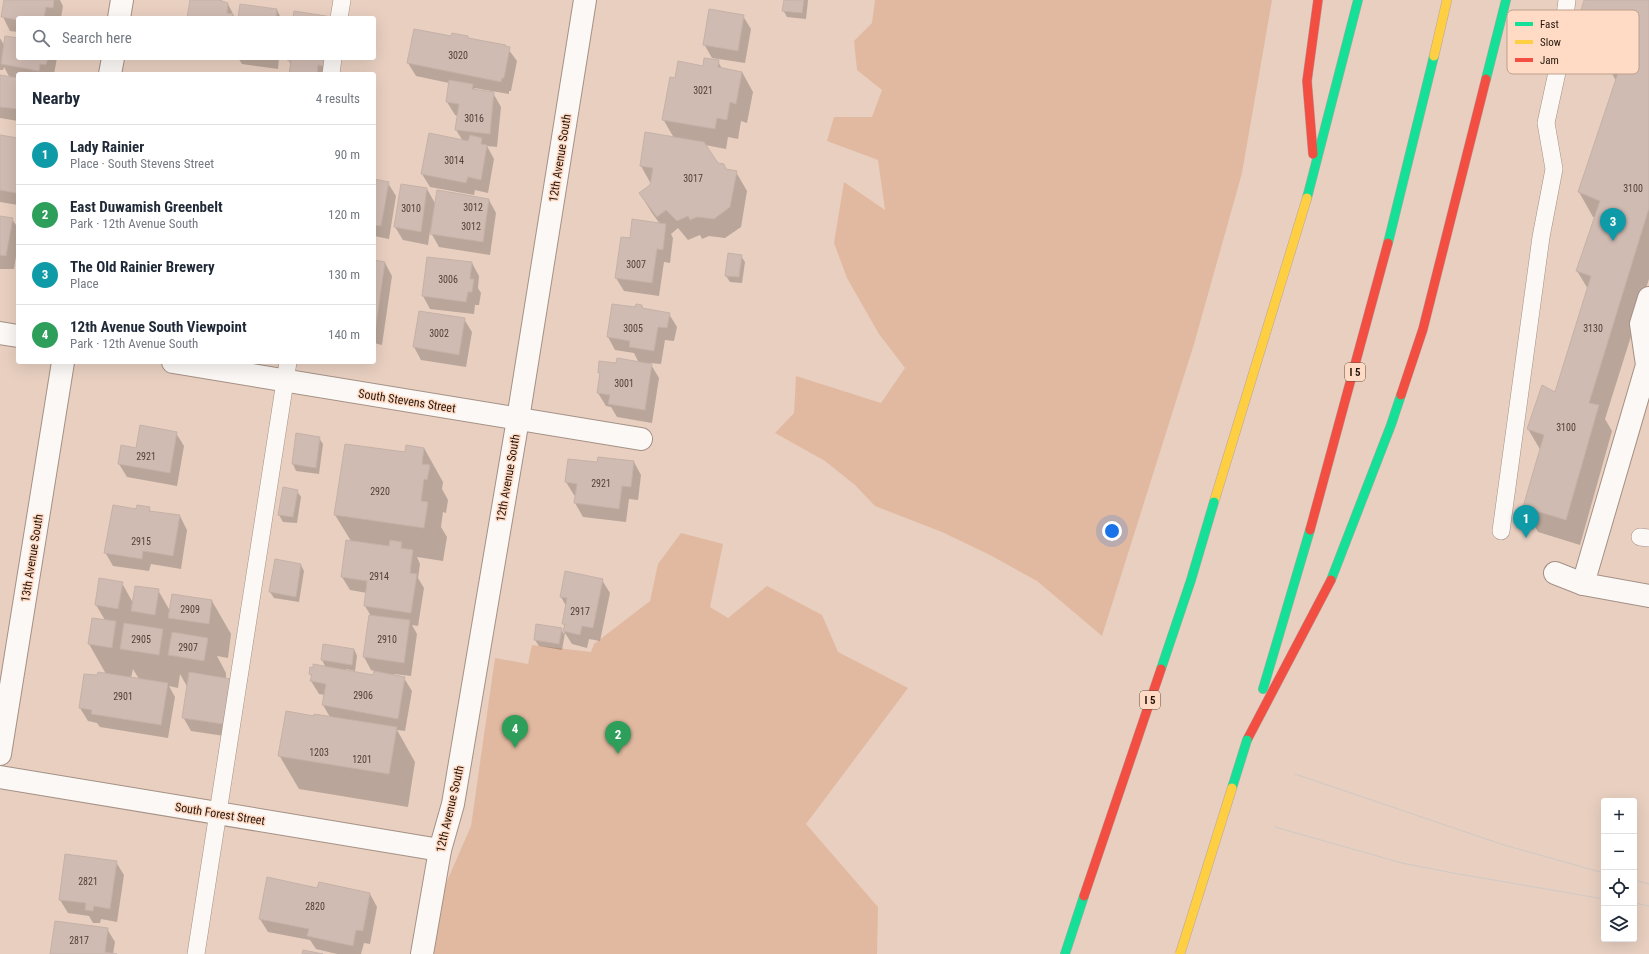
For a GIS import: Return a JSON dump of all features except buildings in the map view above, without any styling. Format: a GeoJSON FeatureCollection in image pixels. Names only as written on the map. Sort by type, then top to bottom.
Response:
{"type":"FeatureCollection","features":[{"type":"Feature","properties":{"kind":"highway"},"geometry":{"type":"LineString","coordinates":[[1314,170],[1307,81],[1318,0]]}},
{"type":"Feature","properties":{"kind":"highway","name":"I 5"},"geometry":{"type":"LineString","coordinates":[[1065,954],[1191,580],[1256,362],[1303,215],[1358,0]]}},
{"type":"Feature","properties":{"kind":"highway","name":"I 5"},"geometry":{"type":"LineString","coordinates":[[1180,954],[1311,528],[1366,329],[1406,176],[1447,0]]}},
{"type":"Feature","properties":{"kind":"highway"},"geometry":{"type":"LineString","coordinates":[[1247,740],[1329,585],[1391,425],[1423,329],[1506,0]]}},
{"type":"Feature","properties":{"kind":"street"},"geometry":{"type":"LineString","coordinates":[[119,16],[122,0]]}},
{"type":"Feature","properties":{"kind":"street","name":"12th Avenue South"},"geometry":{"type":"LineString","coordinates":[[422,954],[440,850],[453,804],[518,419],[585,0]]}},
{"type":"Feature","properties":{"kind":"street"},"geometry":{"type":"LineString","coordinates":[[110,72],[113,60]]}},
{"type":"Feature","properties":{"kind":"street"},"geometry":{"type":"LineString","coordinates":[[1583,584],[1647,365],[1641,324],[1649,298]]}},
{"type":"Feature","properties":{"kind":"street"},"geometry":{"type":"LineString","coordinates":[[0,333],[16,336]]}},
{"type":"Feature","properties":{"kind":"street","name":"13th Avenue South"},"geometry":{"type":"LineString","coordinates":[[0,754],[64,364]]}},
{"type":"Feature","properties":{"kind":"street","name":"South Stevens Street"},"geometry":{"type":"LineString","coordinates":[[198,364],[287,371],[518,419],[641,439]]}},
{"type":"Feature","properties":{"kind":"street"},"geometry":{"type":"LineString","coordinates":[[1555,573],[1583,584],[1649,596]]}},
{"type":"Feature","properties":{"kind":"street","name":"South Forest Street"},"geometry":{"type":"LineString","coordinates":[[0,777],[440,850]]}},
{"type":"Feature","properties":{"kind":"lane"},"geometry":{"type":"LineString","coordinates":[[339,16],[342,0]]}},
{"type":"Feature","properties":{"kind":"lane"},"geometry":{"type":"LineString","coordinates":[[1566,10],[1567,0]]}},
{"type":"Feature","properties":{"kind":"lane"},"geometry":{"type":"LineString","coordinates":[[331,72],[333,60]]}},
{"type":"Feature","properties":{"kind":"lane"},"geometry":{"type":"LineString","coordinates":[[1501,531],[1542,237],[1554,169],[1546,123],[1557,74]]}},
{"type":"Feature","properties":{"kind":"lane"},"geometry":{"type":"LineString","coordinates":[[196,954],[287,371]]}},
{"type":"Feature","properties":{"kind":"shaded area"},"geometry":{"type":"Polygon","coordinates":[[[875,0],[1272,0],[1242,173],[1194,344],[1102,636],[1037,581],[990,555],[942,532],[875,506],[855,485],[825,461],[775,433],[794,413],[796,376],[881,403],[905,368],[879,334],[847,278],[834,243],[844,182],[885,210],[878,160],[827,141],[834,117],[872,117],[882,90],[857,70],[854,41],[872,23],[875,0]]]}},
{"type":"Feature","properties":{"kind":"shaded area"},"geometry":{"type":"Polygon","coordinates":[[[681,533],[723,544],[710,607],[728,618],[767,586],[822,615],[838,652],[908,688],[806,824],[878,907],[877,954],[433,954],[444,888],[471,826],[495,658],[528,664],[532,645],[591,652],[594,644],[650,601],[658,564],[681,533]]]}},
{"type":"Feature","properties":{"kind":"tram line"},"geometry":{"type":"LineString","coordinates":[[1295,774],[1504,845],[1601,872]]}},
{"type":"Feature","properties":{"kind":"tram line"},"geometry":{"type":"LineString","coordinates":[[1275,827],[1402,863],[1601,898]]}},
{"type":"Feature","properties":{"kind":"tram line"},"geometry":{"type":"LineString","coordinates":[[1637,881],[1649,884]]}},
{"type":"Feature","properties":{"kind":"tram line"},"geometry":{"type":"LineString","coordinates":[[1637,904],[1649,906]]}},
{"type":"Feature","properties":{"kind":"traffic: fast"},"geometry":{"type":"LineString","coordinates":[[1307,198],[1358,0]]}},
{"type":"Feature","properties":{"kind":"traffic: fast"},"geometry":{"type":"LineString","coordinates":[[1486,79],[1506,0]]}},
{"type":"Feature","properties":{"kind":"traffic: fast"},"geometry":{"type":"LineString","coordinates":[[1388,243],[1434,56]]}},
{"type":"Feature","properties":{"kind":"traffic: fast"},"geometry":{"type":"LineString","coordinates":[[1331,580],[1391,425],[1401,395]]}},
{"type":"Feature","properties":{"kind":"traffic: fast"},"geometry":{"type":"LineString","coordinates":[[1161,669],[1191,580],[1214,502]]}},
{"type":"Feature","properties":{"kind":"traffic: fast"},"geometry":{"type":"LineString","coordinates":[[1263,689],[1310,530]]}},
{"type":"Feature","properties":{"kind":"traffic: fast"},"geometry":{"type":"LineString","coordinates":[[1232,788],[1247,740]]}},
{"type":"Feature","properties":{"kind":"traffic: fast"},"geometry":{"type":"LineString","coordinates":[[1065,954],[1084,896]]}},
{"type":"Feature","properties":{"kind":"traffic: slow"},"geometry":{"type":"LineString","coordinates":[[1434,56],[1447,0]]}},
{"type":"Feature","properties":{"kind":"traffic: slow"},"geometry":{"type":"LineString","coordinates":[[1214,502],[1307,198]]}},
{"type":"Feature","properties":{"kind":"traffic: slow"},"geometry":{"type":"LineString","coordinates":[[1180,954],[1232,788]]}},
{"type":"Feature","properties":{"kind":"traffic: jam"},"geometry":{"type":"LineString","coordinates":[[1313,154],[1307,81],[1318,0]]}},
{"type":"Feature","properties":{"kind":"traffic: jam"},"geometry":{"type":"LineString","coordinates":[[1401,395],[1423,329],[1486,79]]}},
{"type":"Feature","properties":{"kind":"traffic: jam"},"geometry":{"type":"LineString","coordinates":[[1310,530],[1388,243]]}},
{"type":"Feature","properties":{"kind":"traffic: jam"},"geometry":{"type":"LineString","coordinates":[[1247,740],[1331,580]]}},
{"type":"Feature","properties":{"kind":"traffic: jam"},"geometry":{"type":"LineString","coordinates":[[1084,896],[1161,669]]}},
{"type":"Feature","properties":{"kind":"place","name":"The Old Rainier Brewery"},"geometry":{"type":"Point","coordinates":[1613,241]}},
{"type":"Feature","properties":{"kind":"place","name":"Lady Rainier"},"geometry":{"type":"Point","coordinates":[1526,538]}},
{"type":"Feature","properties":{"kind":"place","name":"12th Avenue South Viewpoint"},"geometry":{"type":"Point","coordinates":[515,748]}},
{"type":"Feature","properties":{"kind":"place","name":"East Duwamish Greenbelt"},"geometry":{"type":"Point","coordinates":[618,754]}}]}
